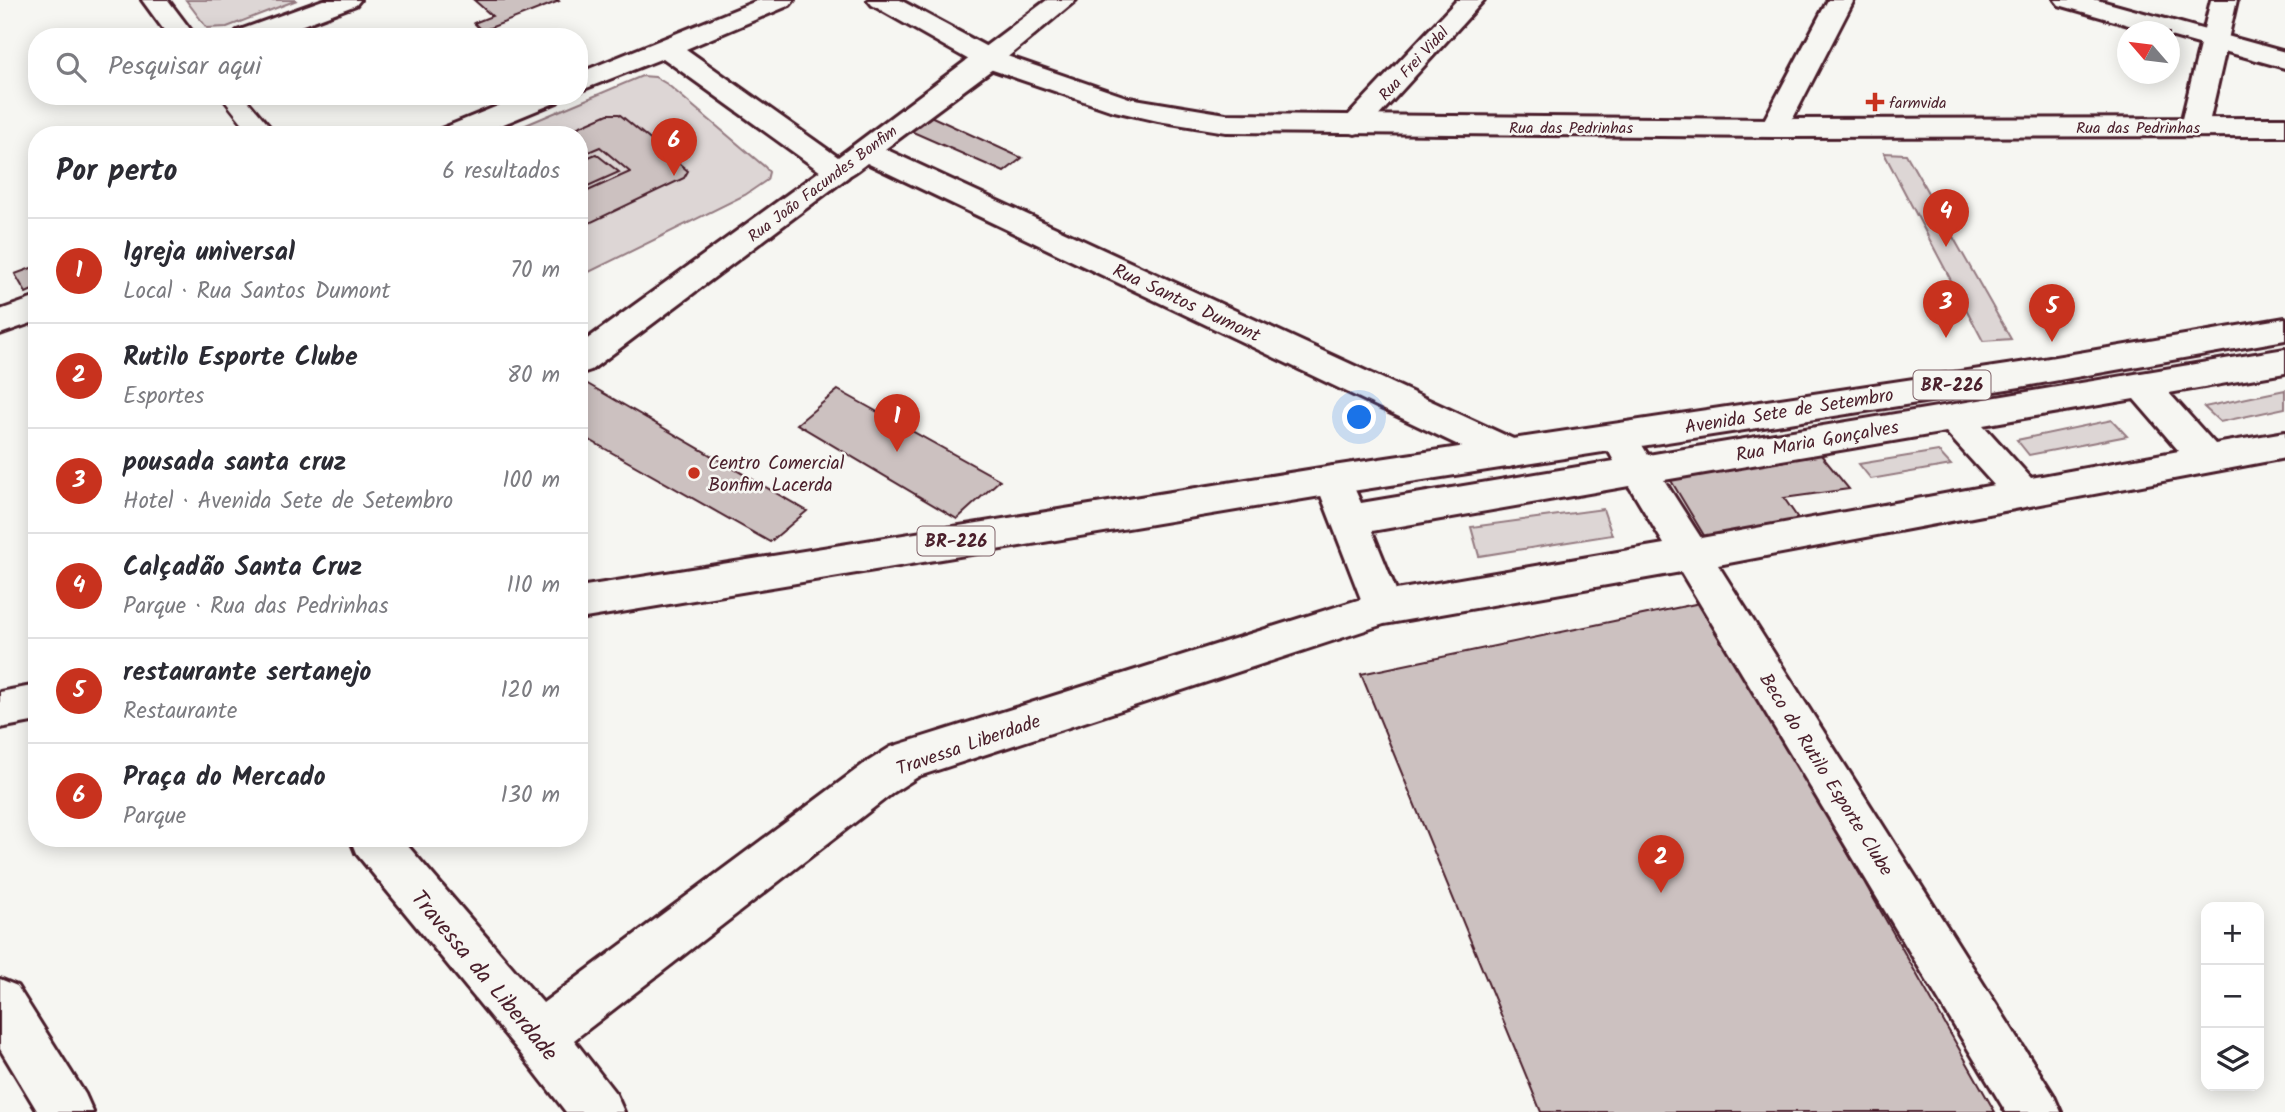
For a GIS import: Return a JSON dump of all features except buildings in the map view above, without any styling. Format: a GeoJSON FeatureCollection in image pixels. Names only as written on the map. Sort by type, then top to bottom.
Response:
{"type":"FeatureCollection","features":[{"type":"Feature","properties":{"kind":"street"},"geometry":{"type":"LineString","coordinates":[[155,0],[176,28]]}},
{"type":"Feature","properties":{"kind":"street"},"geometry":{"type":"LineString","coordinates":[[271,28],[347,0]]}},
{"type":"Feature","properties":{"kind":"street"},"geometry":{"type":"LineString","coordinates":[[588,79],[781,0]]}},
{"type":"Feature","properties":{"kind":"street","name":"Rua das Pedrinhas"},"geometry":{"type":"LineString","coordinates":[[881,0],[988,60],[1120,104],[1158,113],[1226,123],[1774,128],[2285,127]]}},
{"type":"Feature","properties":{"kind":"street","name":"Rua João Facundes Bonfim"},"geometry":{"type":"LineString","coordinates":[[588,355],[988,60],[1063,0]]}},
{"type":"Feature","properties":{"kind":"street","name":"Rua Frei Vidal"},"geometry":{"type":"LineString","coordinates":[[1355,125],[1471,0]]}},
{"type":"Feature","properties":{"kind":"street"},"geometry":{"type":"LineString","coordinates":[[1774,128],[1841,0]]}},
{"type":"Feature","properties":{"kind":"street"},"geometry":{"type":"LineString","coordinates":[[2068,0],[2285,60]]}},
{"type":"Feature","properties":{"kind":"street"},"geometry":{"type":"LineString","coordinates":[[2194,127],[2224,0]]}},
{"type":"Feature","properties":{"kind":"street"},"geometry":{"type":"LineString","coordinates":[[667,48],[838,171]]}},
{"type":"Feature","properties":{"kind":"street"},"geometry":{"type":"LineString","coordinates":[[240,105],[257,126]]}},
{"type":"Feature","properties":{"kind":"street"},"geometry":{"type":"LineString","coordinates":[[473,126],[525,105]]}},
{"type":"Feature","properties":{"kind":"street","name":"Rua Santos Dumont"},"geometry":{"type":"LineString","coordinates":[[865,151],[1509,453]]}},
{"type":"Feature","properties":{"kind":"street"},"geometry":{"type":"LineString","coordinates":[[0,323],[28,312]]}},
{"type":"Feature","properties":{"kind":"street","name":"Avenida Sete de Setembro"},"geometry":{"type":"LineString","coordinates":[[1333,480],[1509,453],[1629,453],[2020,375],[2285,329]]}},
{"type":"Feature","properties":{"kind":"street","name":"Rua Maria Gonçalves"},"geometry":{"type":"LineString","coordinates":[[1349,520],[1629,453],[1954,417],[2285,361]]}},
{"type":"Feature","properties":{"kind":"street"},"geometry":{"type":"LineString","coordinates":[[2141,385],[2207,459]]}},
{"type":"Feature","properties":{"kind":"street"},"geometry":{"type":"LineString","coordinates":[[1954,417],[2024,494]]}},
{"type":"Feature","properties":{"kind":"street"},"geometry":{"type":"LineString","coordinates":[[1333,480],[1384,608],[1692,555],[2285,444]]}},
{"type":"Feature","properties":{"kind":"street","name":"Beco do Rutilo Esporte Clube"},"geometry":{"type":"LineString","coordinates":[[1629,453],[2035,1112]]}},
{"type":"Feature","properties":{"kind":"street","name":"BR-226"},"geometry":{"type":"LineString","coordinates":[[588,602],[1333,480]]}},
{"type":"Feature","properties":{"kind":"street","name":"Travessa Liberdade"},"geometry":{"type":"LineString","coordinates":[[539,1035],[878,778],[906,761],[1384,608]]}},
{"type":"Feature","properties":{"kind":"street"},"geometry":{"type":"LineString","coordinates":[[0,710],[28,705]]}},
{"type":"Feature","properties":{"kind":"street","name":"Travessa da Liberdade"},"geometry":{"type":"LineString","coordinates":[[380,847],[539,1035],[598,1112]]}},
{"type":"Feature","properties":{"kind":"street"},"geometry":{"type":"LineString","coordinates":[[0,1003],[67,1112]]}},
{"type":"Feature","properties":{"kind":"shaded area"},"geometry":{"type":"Polygon","coordinates":[[[186,0],[297,0],[227,27],[207,28],[186,0]]]}},
{"type":"Feature","properties":{"kind":"shaded area"},"geometry":{"type":"Polygon","coordinates":[[[642,76],[655,77],[667,84],[765,167],[769,172],[767,180],[745,195],[588,273],[588,126],[523,126],[573,105],[588,105],[588,99],[642,76]]]}},
{"type":"Feature","properties":{"kind":"shaded area"},"geometry":{"type":"Polygon","coordinates":[[[1884,153],[1906,154],[2011,339],[1983,341],[1884,153]]]}},
{"type":"Feature","properties":{"kind":"shaded area"},"geometry":{"type":"Polygon","coordinates":[[[2285,390],[2285,408],[2220,422],[2204,407],[2285,390]]]}},
{"type":"Feature","properties":{"kind":"shaded area"},"geometry":{"type":"Polygon","coordinates":[[[2112,420],[2127,436],[2029,455],[2017,440],[2112,420]]]}},
{"type":"Feature","properties":{"kind":"shaded area"},"geometry":{"type":"Polygon","coordinates":[[[1938,451],[1951,465],[1871,479],[1859,464],[1938,451]]]}},
{"type":"Feature","properties":{"kind":"shaded area"},"geometry":{"type":"Polygon","coordinates":[[[1603,509],[1612,535],[1479,556],[1471,527],[1603,509]]]}},
{"type":"Feature","properties":{"kind":"place","name":"farmvida"},"geometry":{"type":"Point","coordinates":[1875,102]}},
{"type":"Feature","properties":{"kind":"place","name":"Praça do Mercado"},"geometry":{"type":"Point","coordinates":[674,176]}},
{"type":"Feature","properties":{"kind":"place","name":"Calçadão Santa Cruz"},"geometry":{"type":"Point","coordinates":[1946,247]}},
{"type":"Feature","properties":{"kind":"place","name":"pousada santa cruz"},"geometry":{"type":"Point","coordinates":[1946,338]}},
{"type":"Feature","properties":{"kind":"place","name":"restaurante sertanejo"},"geometry":{"type":"Point","coordinates":[2052,342]}},
{"type":"Feature","properties":{"kind":"place","name":"Igreja universal"},"geometry":{"type":"Point","coordinates":[897,452]}},
{"type":"Feature","properties":{"kind":"place","name":"Centro Comercial Bonfim Lacerda"},"geometry":{"type":"Point","coordinates":[694,473]}},
{"type":"Feature","properties":{"kind":"place","name":"Rutilo Esporte Clube"},"geometry":{"type":"Point","coordinates":[1661,893]}}]}
